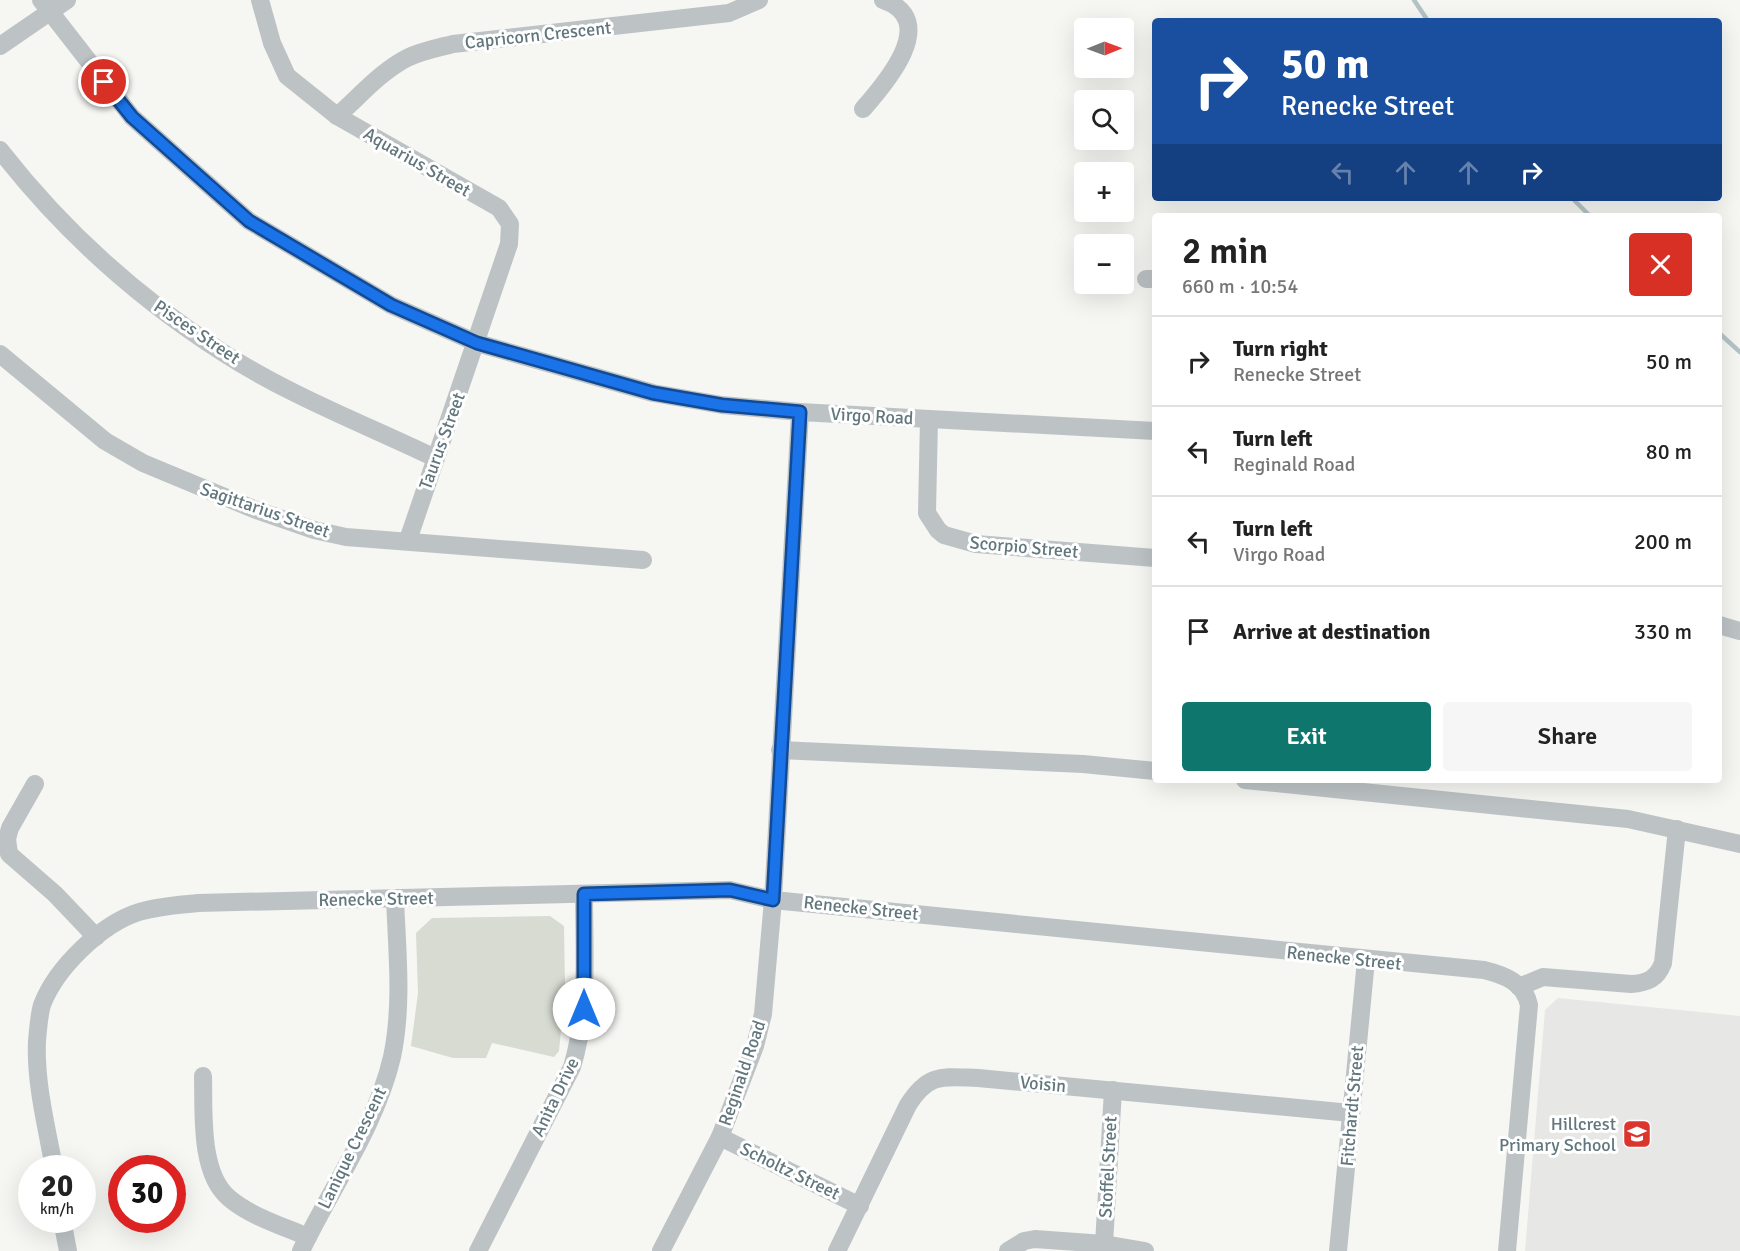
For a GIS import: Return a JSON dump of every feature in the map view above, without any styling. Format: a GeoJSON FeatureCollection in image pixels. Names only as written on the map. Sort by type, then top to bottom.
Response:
{"type":"FeatureCollection","features":[{"type":"Feature","properties":{"kind":"street"},"geometry":{"type":"LineString","coordinates":[[0,46],[45,6],[67,0]]}},
{"type":"Feature","properties":{"kind":"street","name":"Aquarius Street"},"geometry":{"type":"LineString","coordinates":[[260,0],[272,43],[287,76],[337,116],[499,208],[507,216],[511,235],[509,244],[477,343]]}},
{"type":"Feature","properties":{"kind":"street","name":"Capricorn Crescent"},"geometry":{"type":"LineString","coordinates":[[337,116],[386,72],[407,58],[423,52],[453,44],[729,13],[759,0]]}},
{"type":"Feature","properties":{"kind":"street"},"geometry":{"type":"LineString","coordinates":[[863,109],[900,62],[907,42],[904,17],[896,7],[883,0]]}},
{"type":"Feature","properties":{"kind":"street","name":"Virgo Road"},"geometry":{"type":"LineString","coordinates":[[45,6],[132,117],[249,221],[391,305],[477,343],[653,393],[722,405],[800,412],[1152,431]]}},
{"type":"Feature","properties":{"kind":"street","name":"Pisces Street"},"geometry":{"type":"LineString","coordinates":[[0,150],[84,246],[133,289],[223,353],[291,390],[435,458]]}},
{"type":"Feature","properties":{"kind":"street","name":"Taurus Street"},"geometry":{"type":"LineString","coordinates":[[408,540],[477,343]]}},
{"type":"Feature","properties":{"kind":"street","name":"Sagittarius Street"},"geometry":{"type":"LineString","coordinates":[[0,354],[105,441],[172,477],[314,530],[346,537],[643,560]]}},
{"type":"Feature","properties":{"kind":"street","name":"Reginald Road"},"geometry":{"type":"LineString","coordinates":[[660,1251],[720,1137],[755,1047],[763,1014],[773,900],[800,412]]}},
{"type":"Feature","properties":{"kind":"street","name":"Scorpio Street"},"geometry":{"type":"LineString","coordinates":[[929,419],[927,513],[944,535],[976,544],[1152,558]]}},
{"type":"Feature","properties":{"kind":"street"},"geometry":{"type":"LineString","coordinates":[[1722,626],[1740,631]]}},
{"type":"Feature","properties":{"kind":"street"},"geometry":{"type":"LineString","coordinates":[[780,750],[1083,765],[1152,771]]}},
{"type":"Feature","properties":{"kind":"street"},"geometry":{"type":"LineString","coordinates":[[1303,783],[1381,787],[1628,819],[1740,844]]}},
{"type":"Feature","properties":{"kind":"street"},"geometry":{"type":"LineString","coordinates":[[35,784],[10,828],[7,839],[9,854],[55,894],[96,937]]}},
{"type":"Feature","properties":{"kind":"street"},"geometry":{"type":"LineString","coordinates":[[1507,1251],[1529,1005],[1519,987],[1542,976],[1631,984],[1643,983],[1657,975],[1663,963],[1677,829]]}},
{"type":"Feature","properties":{"kind":"street","name":"Renecke Street"},"geometry":{"type":"LineString","coordinates":[[52,1155],[42,1100],[37,1043],[42,1005],[65,966],[96,937],[121,919],[153,908],[198,903],[730,890],[773,900],[1484,970],[1513,980],[1519,987]]}},
{"type":"Feature","properties":{"kind":"street","name":"Anita Drive"},"geometry":{"type":"LineString","coordinates":[[478,1251],[572,1067],[579,1045],[584,1009],[584,894]]}},
{"type":"Feature","properties":{"kind":"street","name":"Lanique Crescent"},"geometry":{"type":"LineString","coordinates":[[304,1244],[372,1111],[392,1057],[399,1001],[395,898]]}},
{"type":"Feature","properties":{"kind":"street","name":"Fitchardt Street"},"geometry":{"type":"LineString","coordinates":[[1338,1251],[1366,960]]}},
{"type":"Feature","properties":{"kind":"street"},"geometry":{"type":"LineString","coordinates":[[203,1076],[204,1134],[218,1185],[229,1198],[304,1244]]}},
{"type":"Feature","properties":{"kind":"street","name":"Voisin"},"geometry":{"type":"LineString","coordinates":[[837,1251],[908,1105],[923,1084],[936,1077],[978,1078],[1351,1113]]}},
{"type":"Feature","properties":{"kind":"street","name":"Stoffel Street"},"geometry":{"type":"LineString","coordinates":[[1104,1244],[1113,1090]]}},
{"type":"Feature","properties":{"kind":"street","name":"Scholtz Street"},"geometry":{"type":"LineString","coordinates":[[720,1137],[860,1206]]}},
{"type":"Feature","properties":{"kind":"street"},"geometry":{"type":"LineString","coordinates":[[65,1233],[68,1251]]}},
{"type":"Feature","properties":{"kind":"street"},"geometry":{"type":"LineString","coordinates":[[1008,1251],[1024,1241],[1035,1239],[1104,1244],[1145,1251]]}},
{"type":"Feature","properties":{"kind":"shaded area"},"geometry":{"type":"Polygon","coordinates":[[[550,916],[564,926],[565,988],[559,1051],[554,1057],[492,1043],[486,1058],[453,1058],[411,1046],[418,993],[416,933],[432,918],[550,916]]]}},
{"type":"Feature","properties":{"kind":"shaded area","name":"Hillcrest Primary School"},"geometry":{"type":"Polygon","coordinates":[[[1558,998],[1740,1016],[1740,1251],[1525,1251],[1545,1010],[1558,998]]]}},
{"type":"Feature","properties":{"kind":"waterway"},"geometry":{"type":"LineString","coordinates":[[1414,0],[1426,18]]}},
{"type":"Feature","properties":{"kind":"waterway"},"geometry":{"type":"LineString","coordinates":[[1575,201],[1587,213]]}},
{"type":"Feature","properties":{"kind":"waterway"},"geometry":{"type":"LineString","coordinates":[[1722,336],[1740,352]]}},
{"type":"Feature","properties":{"kind":"place","name":"Hillcrest Primary School"},"geometry":{"type":"Point","coordinates":[1637,1134]}},
{"type":"Feature","properties":{"kind":"route"},"geometry":{"type":"LineString","coordinates":[[104,82],[132,117],[193,174],[249,221],[391,305],[477,343],[653,393],[722,405],[800,412],[773,900],[730,890],[584,894],[584,1009]]}}]}
